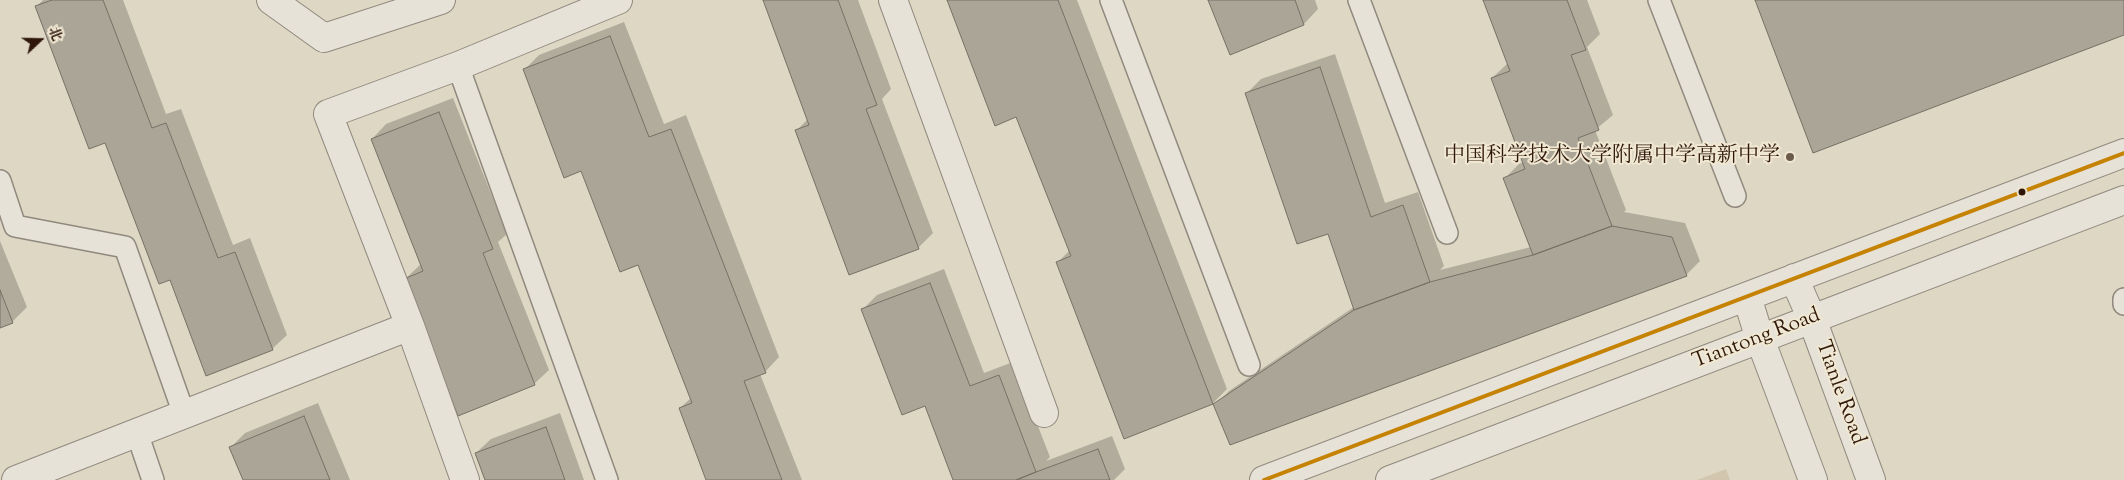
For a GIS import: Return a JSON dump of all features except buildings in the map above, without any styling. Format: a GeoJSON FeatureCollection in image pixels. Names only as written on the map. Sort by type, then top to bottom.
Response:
{"type":"FeatureCollection","features":[{"type":"Feature","properties":{"kind":"street"},"geometry":{"type":"LineString","coordinates":[[271,0],[324,38],[441,0]]}},
{"type":"Feature","properties":{"kind":"street"},"geometry":{"type":"LineString","coordinates":[[465,480],[410,326],[328,114],[458,66],[618,0]]}},
{"type":"Feature","properties":{"kind":"street"},"geometry":{"type":"LineString","coordinates":[[893,0],[1044,413]]}},
{"type":"Feature","properties":{"kind":"street","name":"Tiantong Road"},"geometry":{"type":"LineString","coordinates":[[1264,480],[2124,153]]}},
{"type":"Feature","properties":{"kind":"street","name":"Tiantong Road"},"geometry":{"type":"LineString","coordinates":[[1390,480],[2124,200]]}},
{"type":"Feature","properties":{"kind":"street","name":"Tianle Road"},"geometry":{"type":"LineString","coordinates":[[1794,278],[1812,319],[1871,480]]}},
{"type":"Feature","properties":{"kind":"street"},"geometry":{"type":"LineString","coordinates":[[1747,297],[1760,339],[1813,480]]}},
{"type":"Feature","properties":{"kind":"street"},"geometry":{"type":"LineString","coordinates":[[16,480],[410,326]]}},
{"type":"Feature","properties":{"kind":"lane"},"geometry":{"type":"LineString","coordinates":[[1111,0],[1249,365]]}},
{"type":"Feature","properties":{"kind":"lane"},"geometry":{"type":"LineString","coordinates":[[1359,0],[1447,233]]}},
{"type":"Feature","properties":{"kind":"lane"},"geometry":{"type":"LineString","coordinates":[[1660,0],[1735,196]]}},
{"type":"Feature","properties":{"kind":"lane"},"geometry":{"type":"LineString","coordinates":[[458,66],[607,480]]}},
{"type":"Feature","properties":{"kind":"lane"},"geometry":{"type":"LineString","coordinates":[[0,181],[15,226],[125,247],[184,414]]}},
{"type":"Feature","properties":{"kind":"lane"},"geometry":{"type":"LineString","coordinates":[[2124,299],[2122,299],[2124,304]]}},
{"type":"Feature","properties":{"kind":"lane"},"geometry":{"type":"LineString","coordinates":[[137,433],[153,480]]}},
{"type":"Feature","properties":{"kind":"shaded area"},"geometry":{"type":"Polygon","coordinates":[[[1726,469],[1730,480],[1697,480],[1726,469]]]}},
{"type":"Feature","properties":{"kind":"transit line"},"geometry":{"type":"LineString","coordinates":[[1264,480],[2124,153]]}},
{"type":"Feature","properties":{"kind":"place","name":"中国科学技术大学附属中学高新中学"},"geometry":{"type":"Point","coordinates":[1790,157]}}]}
